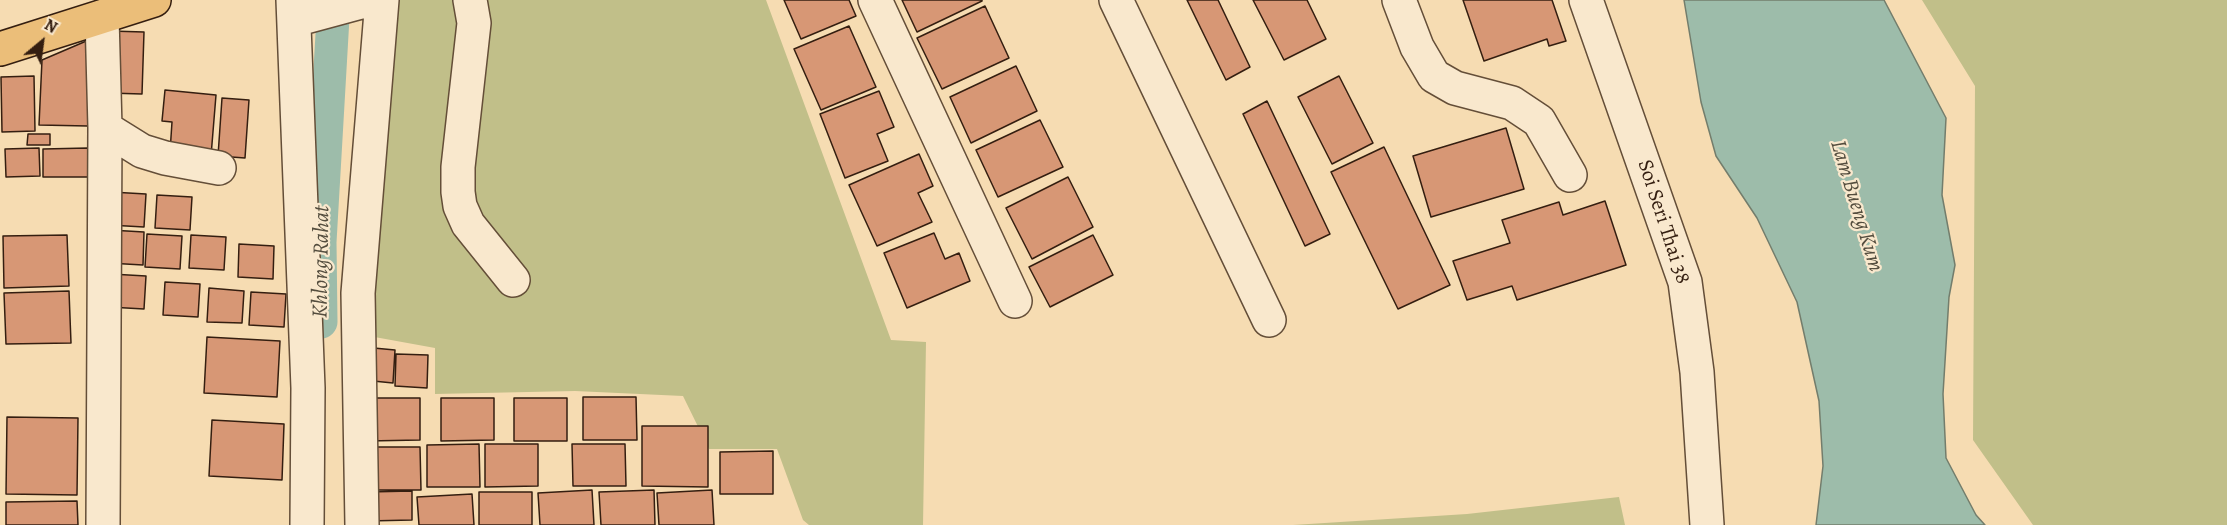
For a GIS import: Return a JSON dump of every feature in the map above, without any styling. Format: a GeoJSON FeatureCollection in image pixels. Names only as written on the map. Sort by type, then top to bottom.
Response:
{"type":"FeatureCollection","features":[{"type":"Feature","properties":{"kind":"main road"},"geometry":{"type":"LineString","coordinates":[[0,49],[154,0]]}},
{"type":"Feature","properties":{"kind":"street"},"geometry":{"type":"LineString","coordinates":[[307,525],[308,388],[296,12],[368,0]]}},
{"type":"Feature","properties":{"kind":"street"},"geometry":{"type":"LineString","coordinates":[[362,525],[358,293],[382,0]]}},
{"type":"Feature","properties":{"kind":"street"},"geometry":{"type":"LineString","coordinates":[[470,0],[474,23],[458,167],[460,206],[468,224],[513,280]]}},
{"type":"Feature","properties":{"kind":"street"},"geometry":{"type":"LineString","coordinates":[[875,0],[1015,301]]}},
{"type":"Feature","properties":{"kind":"street"},"geometry":{"type":"LineString","coordinates":[[1116,0],[1269,320]]}},
{"type":"Feature","properties":{"kind":"street"},"geometry":{"type":"LineString","coordinates":[[1399,0],[1417,47],[1434,76],[1455,88],[1512,103],[1539,121],[1570,175]]}},
{"type":"Feature","properties":{"kind":"street","name":"Soi Seri Thai 38"},"geometry":{"type":"LineString","coordinates":[[1586,0],[1685,282],[1697,372],[1707,525]]}},
{"type":"Feature","properties":{"kind":"street"},"geometry":{"type":"LineString","coordinates":[[102,17],[105,128],[103,525]]}},
{"type":"Feature","properties":{"kind":"street"},"geometry":{"type":"LineString","coordinates":[[105,128],[142,151],[165,158],[219,168]]}},
{"type":"Feature","properties":{"kind":"shaded area"},"geometry":{"type":"Polygon","coordinates":[[[385,0],[766,0],[891,340],[926,342],[923,525],[809,525],[803,520],[777,449],[709,449],[683,396],[575,391],[435,394],[435,348],[369,336],[385,0]]]}},
{"type":"Feature","properties":{"kind":"shaded area"},"geometry":{"type":"Polygon","coordinates":[[[1922,0],[2227,0],[2227,525],[2033,525],[1973,440],[1975,86],[1922,0]]]}},
{"type":"Feature","properties":{"kind":"shaded area"},"geometry":{"type":"Polygon","coordinates":[[[1619,497],[1625,525],[1293,525],[1467,514],[1619,497]]]}},
{"type":"Feature","properties":{"kind":"water","name":"Lam Bueng Kum"},"geometry":{"type":"Polygon","coordinates":[[[1684,0],[1884,0],[1946,118],[1942,195],[1955,265],[1949,297],[1943,394],[1946,458],[1976,515],[1985,525],[1816,525],[1823,466],[1819,401],[1797,302],[1757,218],[1716,156],[1701,102],[1684,0]]]}},
{"type":"Feature","properties":{"kind":"building"},"geometry":{"type":"Polygon","coordinates":[[[784,0],[849,0],[856,16],[801,39],[784,0]]]}},
{"type":"Feature","properties":{"kind":"building"},"geometry":{"type":"Polygon","coordinates":[[[902,0],[982,0],[982,1],[917,32],[902,0]]]}},
{"type":"Feature","properties":{"kind":"building"},"geometry":{"type":"Polygon","coordinates":[[[1187,0],[1218,0],[1250,67],[1226,80],[1187,0]]]}},
{"type":"Feature","properties":{"kind":"building"},"geometry":{"type":"Polygon","coordinates":[[[1253,0],[1307,0],[1326,39],[1284,60],[1253,0]]]}},
{"type":"Feature","properties":{"kind":"building"},"geometry":{"type":"Polygon","coordinates":[[[1463,0],[1552,0],[1566,41],[1549,46],[1547,39],[1484,61],[1463,0]]]}},
{"type":"Feature","properties":{"kind":"building"},"geometry":{"type":"Polygon","coordinates":[[[985,6],[1009,58],[942,89],[917,38],[985,6]]]}},
{"type":"Feature","properties":{"kind":"building"},"geometry":{"type":"Polygon","coordinates":[[[849,26],[876,87],[821,110],[794,49],[849,26]]]}},
{"type":"Feature","properties":{"kind":"building"},"geometry":{"type":"Polygon","coordinates":[[[110,31],[144,32],[142,94],[108,93],[110,31]]]}},
{"type":"Feature","properties":{"kind":"building"},"geometry":{"type":"Polygon","coordinates":[[[91,39],[88,126],[39,125],[42,60],[91,39]]]}},
{"type":"Feature","properties":{"kind":"building"},"geometry":{"type":"Polygon","coordinates":[[[1016,66],[1037,111],[971,143],[950,97],[1016,66]]]}},
{"type":"Feature","properties":{"kind":"building"},"geometry":{"type":"Polygon","coordinates":[[[34,76],[35,131],[2,132],[1,77],[34,76]]]}},
{"type":"Feature","properties":{"kind":"building"},"geometry":{"type":"Polygon","coordinates":[[[1339,76],[1373,143],[1332,164],[1298,97],[1339,76]]]}},
{"type":"Feature","properties":{"kind":"building"},"geometry":{"type":"Polygon","coordinates":[[[165,90],[216,95],[211,156],[170,152],[172,122],[162,121],[165,90]]]}},
{"type":"Feature","properties":{"kind":"building"},"geometry":{"type":"Polygon","coordinates":[[[879,91],[894,127],[877,134],[888,161],[845,178],[820,114],[879,91]]]}},
{"type":"Feature","properties":{"kind":"building"},"geometry":{"type":"Polygon","coordinates":[[[222,98],[249,100],[245,158],[218,156],[222,98]]]}},
{"type":"Feature","properties":{"kind":"building"},"geometry":{"type":"Polygon","coordinates":[[[1267,101],[1330,234],[1305,246],[1243,114],[1267,101]]]}},
{"type":"Feature","properties":{"kind":"building"},"geometry":{"type":"Polygon","coordinates":[[[1040,120],[1063,167],[998,197],[976,150],[1040,120]]]}},
{"type":"Feature","properties":{"kind":"building"},"geometry":{"type":"Polygon","coordinates":[[[1506,128],[1524,189],[1431,217],[1413,156],[1506,128]]]}},
{"type":"Feature","properties":{"kind":"building"},"geometry":{"type":"Polygon","coordinates":[[[28,134],[50,134],[50,145],[27,145],[28,134]]]}},
{"type":"Feature","properties":{"kind":"building"},"geometry":{"type":"Polygon","coordinates":[[[1384,147],[1450,285],[1398,309],[1331,172],[1384,147]]]}},
{"type":"Feature","properties":{"kind":"building"},"geometry":{"type":"Polygon","coordinates":[[[39,148],[40,176],[6,177],[5,149],[39,148]]]}},
{"type":"Feature","properties":{"kind":"building"},"geometry":{"type":"Polygon","coordinates":[[[88,148],[88,177],[43,177],[43,149],[88,148]]]}},
{"type":"Feature","properties":{"kind":"building"},"geometry":{"type":"Polygon","coordinates":[[[919,154],[933,186],[918,193],[932,222],[877,246],[849,185],[919,154]]]}},
{"type":"Feature","properties":{"kind":"building"},"geometry":{"type":"Polygon","coordinates":[[[1068,177],[1093,227],[1032,259],[1006,208],[1068,177]]]}},
{"type":"Feature","properties":{"kind":"building"},"geometry":{"type":"Polygon","coordinates":[[[111,192],[146,194],[144,227],[109,225],[111,192]]]}},
{"type":"Feature","properties":{"kind":"building"},"geometry":{"type":"Polygon","coordinates":[[[157,195],[192,197],[190,230],[155,228],[157,195]]]}},
{"type":"Feature","properties":{"kind":"building"},"geometry":{"type":"Polygon","coordinates":[[[1605,201],[1626,265],[1517,300],[1512,286],[1467,300],[1453,261],[1510,243],[1502,220],[1559,202],[1563,215],[1605,201]]]}},
{"type":"Feature","properties":{"kind":"building"},"geometry":{"type":"Polygon","coordinates":[[[110,230],[144,232],[143,265],[108,263],[110,230]]]}},
{"type":"Feature","properties":{"kind":"building"},"geometry":{"type":"Polygon","coordinates":[[[934,233],[945,259],[959,253],[970,281],[907,308],[884,253],[934,233]]]}},
{"type":"Feature","properties":{"kind":"building"},"geometry":{"type":"Polygon","coordinates":[[[147,234],[182,236],[180,269],[145,267],[147,234]]]}},
{"type":"Feature","properties":{"kind":"building"},"geometry":{"type":"Polygon","coordinates":[[[67,235],[69,286],[4,288],[3,236],[67,235]]]}},
{"type":"Feature","properties":{"kind":"building"},"geometry":{"type":"Polygon","coordinates":[[[191,235],[226,237],[224,270],[189,268],[191,235]]]}},
{"type":"Feature","properties":{"kind":"building"},"geometry":{"type":"Polygon","coordinates":[[[1093,235],[1113,275],[1050,307],[1029,267],[1093,235]]]}},
{"type":"Feature","properties":{"kind":"building"},"geometry":{"type":"Polygon","coordinates":[[[239,244],[274,246],[273,279],[238,277],[239,244]]]}},
{"type":"Feature","properties":{"kind":"building"},"geometry":{"type":"Polygon","coordinates":[[[111,274],[146,276],[144,309],[109,307],[111,274]]]}},
{"type":"Feature","properties":{"kind":"building"},"geometry":{"type":"Polygon","coordinates":[[[165,282],[200,284],[198,317],[163,315],[165,282]]]}},
{"type":"Feature","properties":{"kind":"building"},"geometry":{"type":"Polygon","coordinates":[[[209,288],[244,291],[242,323],[207,322],[209,288]]]}},
{"type":"Feature","properties":{"kind":"building"},"geometry":{"type":"Polygon","coordinates":[[[69,291],[71,343],[6,344],[4,293],[69,291]]]}},
{"type":"Feature","properties":{"kind":"building"},"geometry":{"type":"Polygon","coordinates":[[[251,292],[286,294],[284,327],[249,325],[251,292]]]}},
{"type":"Feature","properties":{"kind":"building"},"geometry":{"type":"Polygon","coordinates":[[[207,337],[280,341],[277,397],[204,393],[207,337]]]}},
{"type":"Feature","properties":{"kind":"building"},"geometry":{"type":"Polygon","coordinates":[[[363,347],[395,350],[393,383],[363,380],[363,347]]]}},
{"type":"Feature","properties":{"kind":"building"},"geometry":{"type":"Polygon","coordinates":[[[396,354],[428,355],[427,388],[395,386],[396,354]]]}},
{"type":"Feature","properties":{"kind":"building"},"geometry":{"type":"Polygon","coordinates":[[[583,397],[636,397],[637,440],[583,440],[583,397]]]}},
{"type":"Feature","properties":{"kind":"building"},"geometry":{"type":"Polygon","coordinates":[[[366,398],[420,398],[420,440],[367,441],[366,398]]]}},
{"type":"Feature","properties":{"kind":"building"},"geometry":{"type":"Polygon","coordinates":[[[441,398],[494,398],[494,440],[441,441],[441,398]]]}},
{"type":"Feature","properties":{"kind":"building"},"geometry":{"type":"Polygon","coordinates":[[[514,398],[567,398],[567,441],[514,441],[514,398]]]}},
{"type":"Feature","properties":{"kind":"building"},"geometry":{"type":"Polygon","coordinates":[[[7,417],[78,418],[77,495],[6,494],[7,417]]]}},
{"type":"Feature","properties":{"kind":"building"},"geometry":{"type":"Polygon","coordinates":[[[212,420],[284,424],[282,480],[209,476],[212,420]]]}},
{"type":"Feature","properties":{"kind":"building"},"geometry":{"type":"Polygon","coordinates":[[[642,426],[708,426],[708,487],[642,486],[642,426]]]}},
{"type":"Feature","properties":{"kind":"building"},"geometry":{"type":"Polygon","coordinates":[[[479,444],[480,487],[427,487],[427,445],[479,444]]]}},
{"type":"Feature","properties":{"kind":"building"},"geometry":{"type":"Polygon","coordinates":[[[485,444],[538,444],[538,486],[485,487],[485,444]]]}},
{"type":"Feature","properties":{"kind":"building"},"geometry":{"type":"Polygon","coordinates":[[[572,444],[625,444],[626,486],[573,486],[572,444]]]}},
{"type":"Feature","properties":{"kind":"building"},"geometry":{"type":"Polygon","coordinates":[[[367,447],[420,447],[421,490],[368,490],[367,447]]]}},
{"type":"Feature","properties":{"kind":"building"},"geometry":{"type":"Polygon","coordinates":[[[773,451],[773,494],[720,494],[720,452],[773,451]]]}},
{"type":"Feature","properties":{"kind":"building"},"geometry":{"type":"Polygon","coordinates":[[[592,490],[594,525],[540,525],[538,493],[592,490]]]}},
{"type":"Feature","properties":{"kind":"building"},"geometry":{"type":"Polygon","coordinates":[[[654,490],[655,525],[601,525],[599,492],[654,490]]]}},
{"type":"Feature","properties":{"kind":"building"},"geometry":{"type":"Polygon","coordinates":[[[712,490],[714,525],[659,525],[657,493],[712,490]]]}},
{"type":"Feature","properties":{"kind":"building"},"geometry":{"type":"Polygon","coordinates":[[[412,491],[412,520],[367,521],[367,492],[412,491]]]}},
{"type":"Feature","properties":{"kind":"building"},"geometry":{"type":"Polygon","coordinates":[[[479,492],[532,492],[532,525],[479,525],[479,492]]]}},
{"type":"Feature","properties":{"kind":"building"},"geometry":{"type":"Polygon","coordinates":[[[472,494],[474,525],[419,525],[417,497],[472,494]]]}},
{"type":"Feature","properties":{"kind":"building"},"geometry":{"type":"Polygon","coordinates":[[[77,501],[78,525],[6,525],[6,502],[77,501]]]}},
{"type":"Feature","properties":{"kind":"waterway","name":"Khlong Rahat"},"geometry":{"type":"LineString","coordinates":[[321,322],[320,242],[334,0]]}}]}
